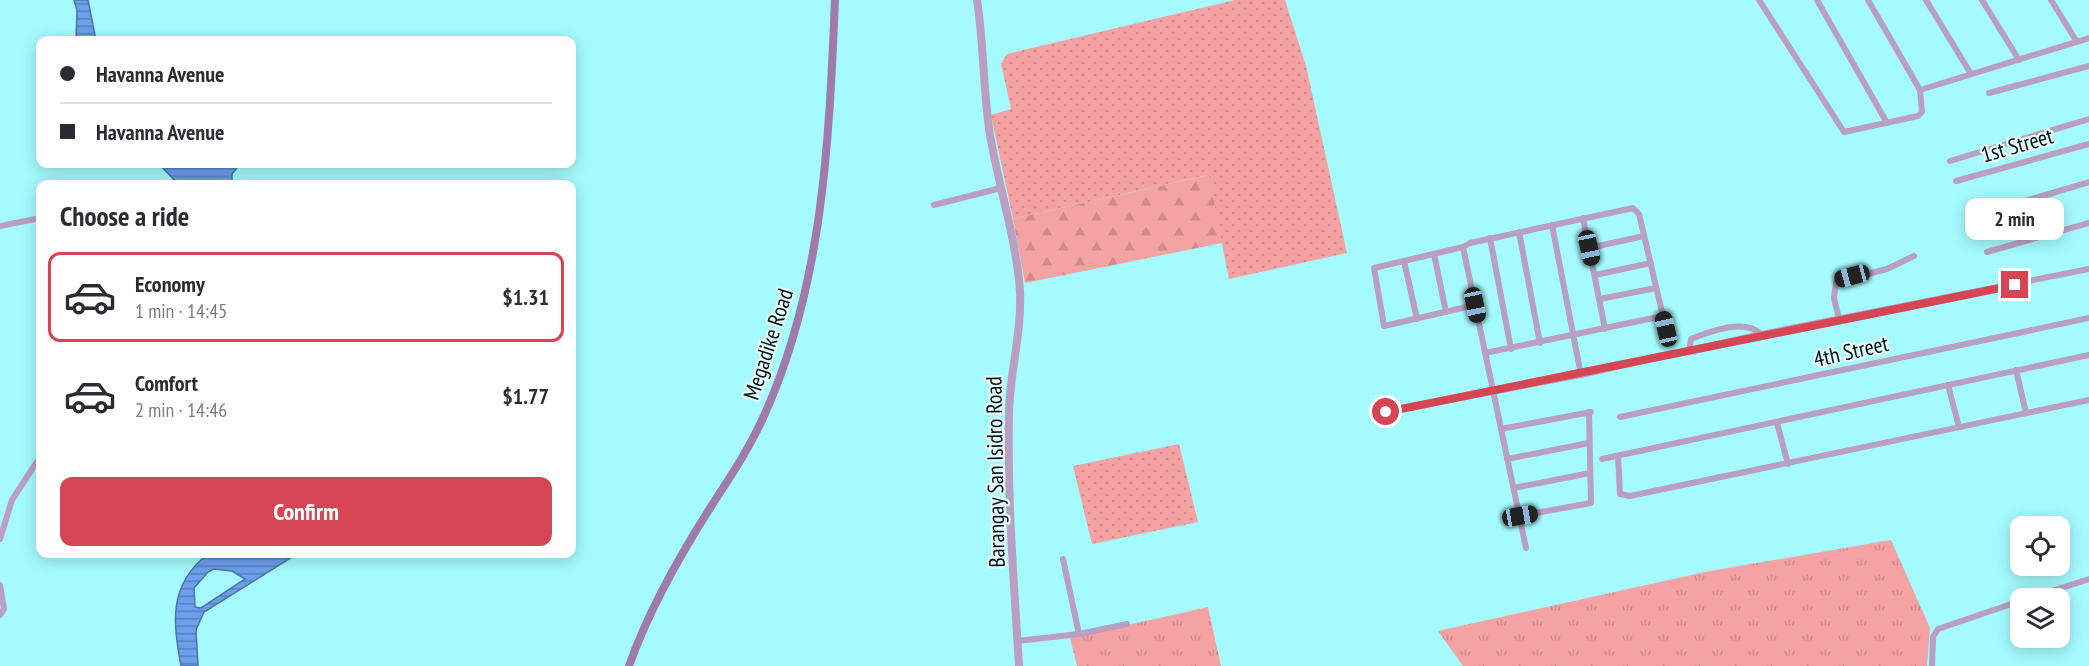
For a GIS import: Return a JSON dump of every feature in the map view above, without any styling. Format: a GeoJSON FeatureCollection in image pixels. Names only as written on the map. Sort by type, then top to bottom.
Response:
{"type":"FeatureCollection","features":[{"type":"Feature","properties":{"kind":"main road","name":"Megadike Road"},"geometry":{"type":"LineString","coordinates":[[629,666],[674,569],[762,421],[789,353],[809,274],[823,190],[835,0]]}},
{"type":"Feature","properties":{"kind":"street","name":"Barangay San Isidro Road"},"geometry":{"type":"LineString","coordinates":[[977,0],[984,97],[1014,242],[1020,305],[1011,372],[1008,450],[1018,666]]}},
{"type":"Feature","properties":{"kind":"street"},"geometry":{"type":"LineString","coordinates":[[1759,0],[1844,132],[1918,116],[1922,112],[1920,90],[1868,0]]}},
{"type":"Feature","properties":{"kind":"street"},"geometry":{"type":"LineString","coordinates":[[1817,0],[1887,123]]}},
{"type":"Feature","properties":{"kind":"street"},"geometry":{"type":"LineString","coordinates":[[1926,0],[1971,74]]}},
{"type":"Feature","properties":{"kind":"street"},"geometry":{"type":"LineString","coordinates":[[1982,0],[2019,60]]}},
{"type":"Feature","properties":{"kind":"street"},"geometry":{"type":"LineString","coordinates":[[2062,0],[2053,2],[2077,42]]}},
{"type":"Feature","properties":{"kind":"street"},"geometry":{"type":"LineString","coordinates":[[1920,90],[2089,38]]}},
{"type":"Feature","properties":{"kind":"street"},"geometry":{"type":"LineString","coordinates":[[1989,93],[2089,66]]}},
{"type":"Feature","properties":{"kind":"street"},"geometry":{"type":"LineString","coordinates":[[1950,161],[2089,119]]}},
{"type":"Feature","properties":{"kind":"street","name":"1st Street"},"geometry":{"type":"LineString","coordinates":[[1956,181],[2089,144]]}},
{"type":"Feature","properties":{"kind":"street"},"geometry":{"type":"LineString","coordinates":[[1975,216],[2089,182]]}},
{"type":"Feature","properties":{"kind":"street"},"geometry":{"type":"LineString","coordinates":[[934,205],[1001,188]]}},
{"type":"Feature","properties":{"kind":"street"},"geometry":{"type":"LineString","coordinates":[[1475,305],[1384,326],[1374,268],[1463,247],[1490,238],[1633,208],[1639,214],[1666,329]]}},
{"type":"Feature","properties":{"kind":"street"},"geometry":{"type":"LineString","coordinates":[[1583,218],[1605,329]]}},
{"type":"Feature","properties":{"kind":"street"},"geometry":{"type":"LineString","coordinates":[[0,226],[36,219]]}},
{"type":"Feature","properties":{"kind":"street"},"geometry":{"type":"LineString","coordinates":[[1987,252],[2089,223]]}},
{"type":"Feature","properties":{"kind":"street"},"geometry":{"type":"LineString","coordinates":[[1552,225],[1581,375]]}},
{"type":"Feature","properties":{"kind":"street"},"geometry":{"type":"LineString","coordinates":[[1520,232],[1540,343]]}},
{"type":"Feature","properties":{"kind":"street"},"geometry":{"type":"LineString","coordinates":[[1589,248],[1644,236]]}},
{"type":"Feature","properties":{"kind":"street"},"geometry":{"type":"LineString","coordinates":[[1490,238],[1511,349]]}},
{"type":"Feature","properties":{"kind":"street"},"geometry":{"type":"LineString","coordinates":[[1463,247],[1526,548]]}},
{"type":"Feature","properties":{"kind":"street"},"geometry":{"type":"LineString","coordinates":[[1434,254],[1446,312]]}},
{"type":"Feature","properties":{"kind":"street"},"geometry":{"type":"LineString","coordinates":[[1839,319],[1834,298],[1836,282],[1887,269],[1914,256]]}},
{"type":"Feature","properties":{"kind":"street"},"geometry":{"type":"LineString","coordinates":[[1404,261],[1417,319]]}},
{"type":"Feature","properties":{"kind":"street"},"geometry":{"type":"LineString","coordinates":[[1595,275],[1651,263]]}},
{"type":"Feature","properties":{"kind":"street"},"geometry":{"type":"LineString","coordinates":[[1386,412],[1581,375],[1761,334],[2089,269]]}},
{"type":"Feature","properties":{"kind":"street"},"geometry":{"type":"LineString","coordinates":[[1600,299],[1656,288]]}},
{"type":"Feature","properties":{"kind":"street"},"geometry":{"type":"LineString","coordinates":[[1485,354],[1663,316]]}},
{"type":"Feature","properties":{"kind":"street","name":"4th Street"},"geometry":{"type":"LineString","coordinates":[[1620,417],[2089,318]]}},
{"type":"Feature","properties":{"kind":"street"},"geometry":{"type":"LineString","coordinates":[[1689,352],[1691,339],[1732,328],[1750,326],[1761,334]]}},
{"type":"Feature","properties":{"kind":"street"},"geometry":{"type":"LineString","coordinates":[[1602,459],[2089,355]]}},
{"type":"Feature","properties":{"kind":"street"},"geometry":{"type":"LineString","coordinates":[[2016,370],[2026,413]]}},
{"type":"Feature","properties":{"kind":"street"},"geometry":{"type":"LineString","coordinates":[[1948,385],[1959,427]]}},
{"type":"Feature","properties":{"kind":"street"},"geometry":{"type":"LineString","coordinates":[[1618,456],[1620,494],[1626,497],[2089,400]]}},
{"type":"Feature","properties":{"kind":"street"},"geometry":{"type":"LineString","coordinates":[[1501,429],[1590,412],[1591,503],[1520,516]]}},
{"type":"Feature","properties":{"kind":"street"},"geometry":{"type":"LineString","coordinates":[[1777,423],[1788,464]]}},
{"type":"Feature","properties":{"kind":"street"},"geometry":{"type":"LineString","coordinates":[[1507,459],[1589,442]]}},
{"type":"Feature","properties":{"kind":"street"},"geometry":{"type":"LineString","coordinates":[[0,539],[12,500],[36,463]]}},
{"type":"Feature","properties":{"kind":"street"},"geometry":{"type":"LineString","coordinates":[[1514,488],[1590,473]]}},
{"type":"Feature","properties":{"kind":"street"},"geometry":{"type":"LineString","coordinates":[[1063,559],[1079,634]]}},
{"type":"Feature","properties":{"kind":"street"},"geometry":{"type":"LineString","coordinates":[[2061,588],[2089,579]]}},
{"type":"Feature","properties":{"kind":"street"},"geometry":{"type":"LineString","coordinates":[[0,585],[4,609],[0,615]]}},
{"type":"Feature","properties":{"kind":"street"},"geometry":{"type":"LineString","coordinates":[[1932,666],[1933,637],[1938,629],[2010,605]]}},
{"type":"Feature","properties":{"kind":"street"},"geometry":{"type":"LineString","coordinates":[[1017,641],[1079,634],[1127,624]]}},
{"type":"Feature","properties":{"kind":"green space"},"geometry":{"type":"Polygon","coordinates":[[[1235,0],[1285,0],[1306,66],[1347,253],[1229,279],[1208,175],[1013,219],[991,115],[1011,109],[1001,64],[1007,54],[1235,0]]]}},
{"type":"Feature","properties":{"kind":"green space"},"geometry":{"type":"Polygon","coordinates":[[[1209,175],[1222,243],[1025,283],[1013,219],[1209,175]]]}},
{"type":"Feature","properties":{"kind":"green space"},"geometry":{"type":"Polygon","coordinates":[[[1179,444],[1198,522],[1092,544],[1073,466],[1179,444]]]}},
{"type":"Feature","properties":{"kind":"green space"},"geometry":{"type":"Polygon","coordinates":[[[1891,540],[1930,628],[1927,666],[1463,666],[1438,631],[1705,572],[1891,540]]]}},
{"type":"Feature","properties":{"kind":"green space"},"geometry":{"type":"Polygon","coordinates":[[[1208,607],[1221,666],[1077,666],[1070,638],[1208,607]]]}},
{"type":"Feature","properties":{"kind":"water"},"geometry":{"type":"Polygon","coordinates":[[[74,0],[88,0],[95,36],[76,36],[77,10],[74,0]]]}},
{"type":"Feature","properties":{"kind":"water"},"geometry":{"type":"Polygon","coordinates":[[[163,168],[237,168],[232,174],[232,180],[174,180],[163,168]]]}},
{"type":"Feature","properties":{"kind":"water"},"geometry":{"type":"Polygon","coordinates":[[[204,558],[291,558],[204,612],[196,630],[198,666],[181,666],[176,634],[176,605],[186,578],[204,558]],[[214,569],[208,572],[194,588],[195,607],[201,608],[245,579],[232,571],[214,569]]]}},
{"type":"Feature","properties":{"kind":"route"},"geometry":{"type":"LineString","coordinates":[[1386,412],[1581,375],[1761,334],[2015,285]]}}]}
